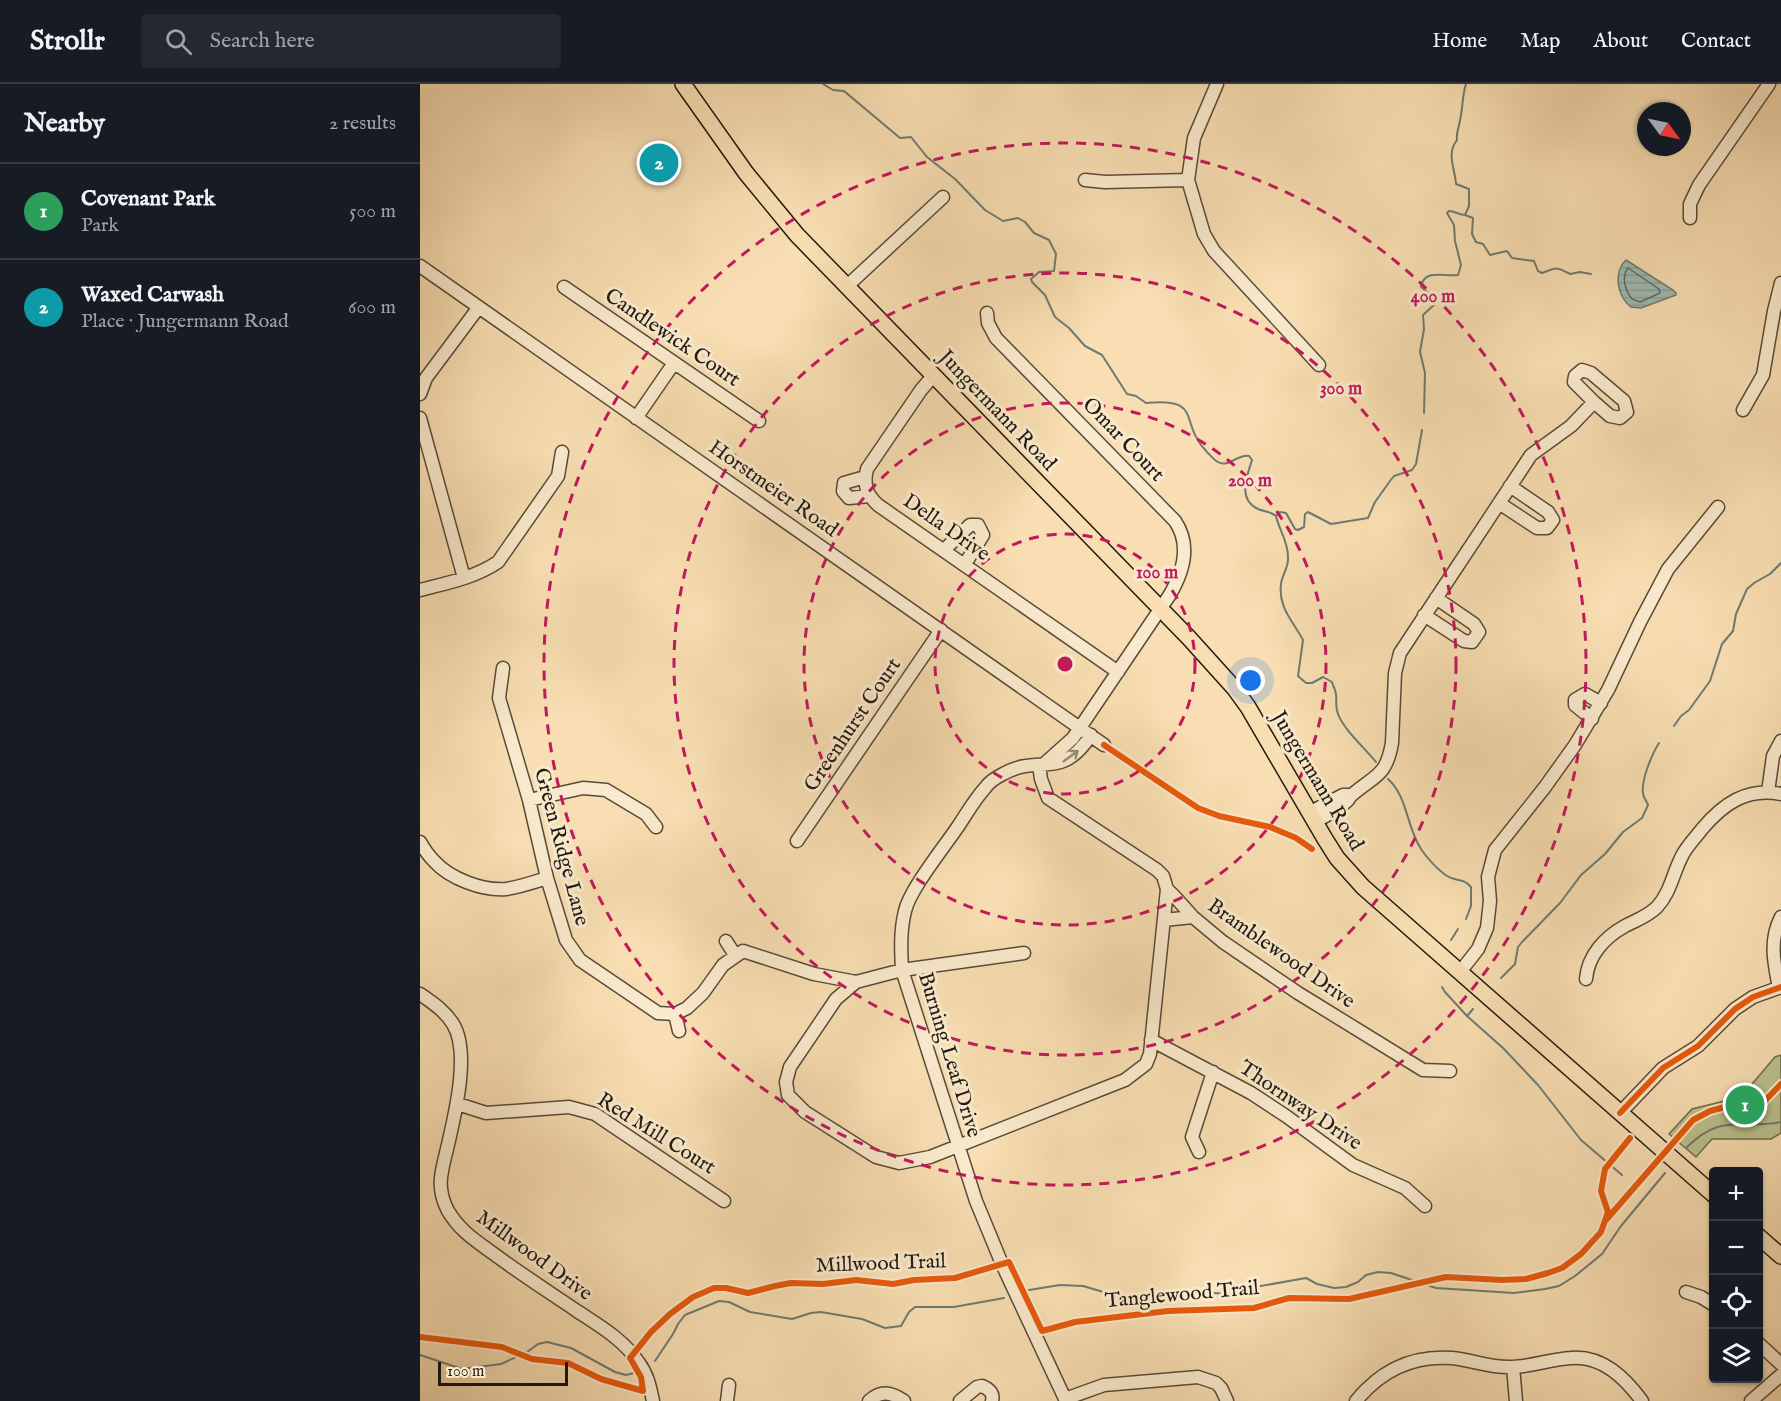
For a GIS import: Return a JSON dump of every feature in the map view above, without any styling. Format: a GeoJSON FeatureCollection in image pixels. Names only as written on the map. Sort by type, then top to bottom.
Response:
{"type":"FeatureCollection","features":[{"type":"Feature","properties":{"kind":"main road","name":"Jungermann Road"},"geometry":{"type":"LineString","coordinates":[[683,84],[746,173],[778,213],[846,287],[1160,608],[1235,689],[1248,707],[1337,858],[1363,887],[1709,1191]]}},
{"type":"Feature","properties":{"kind":"main road"},"geometry":{"type":"LineString","coordinates":[[1763,1240],[1781,1256]]}},
{"type":"Feature","properties":{"kind":"street"},"geometry":{"type":"LineString","coordinates":[[1217,84],[1194,138],[1188,180],[1204,234],[1214,251],[1319,365]]}},
{"type":"Feature","properties":{"kind":"street"},"geometry":{"type":"LineString","coordinates":[[1690,218],[1690,204],[1699,185],[1769,84]]}},
{"type":"Feature","properties":{"kind":"street"},"geometry":{"type":"LineString","coordinates":[[1085,180],[1105,182],[1188,180]]}},
{"type":"Feature","properties":{"kind":"street"},"geometry":{"type":"LineString","coordinates":[[846,287],[942,197]]}},
{"type":"Feature","properties":{"kind":"street","name":"Horstmeier Road"},"geometry":{"type":"LineString","coordinates":[[420,266],[1104,745]]}},
{"type":"Feature","properties":{"kind":"street"},"geometry":{"type":"LineString","coordinates":[[1743,410],[1763,375],[1775,344],[1774,311],[1781,284]]}},
{"type":"Feature","properties":{"kind":"street","name":"Candlewick Court"},"geometry":{"type":"LineString","coordinates":[[564,287],[759,421]]}},
{"type":"Feature","properties":{"kind":"street"},"geometry":{"type":"LineString","coordinates":[[420,394],[426,378],[478,307]]}},
{"type":"Feature","properties":{"kind":"street","name":"Omar Court"},"geometry":{"type":"LineString","coordinates":[[987,313],[988,323],[996,338],[1161,506],[1180,529],[1185,548],[1183,566],[1176,585],[1160,608]]}},
{"type":"Feature","properties":{"kind":"street"},"geometry":{"type":"LineString","coordinates":[[636,418],[674,363]]}},
{"type":"Feature","properties":{"kind":"street"},"geometry":{"type":"LineString","coordinates":[[1582,370],[1591,373],[1624,401],[1627,405],[1627,412],[1620,418],[1614,418],[1594,402],[1574,382],[1575,376],[1582,370]]}},
{"type":"Feature","properties":{"kind":"street"},"geometry":{"type":"LineString","coordinates":[[869,496],[849,498],[843,491],[844,483],[865,477],[873,460],[933,376]]}},
{"type":"Feature","properties":{"kind":"street"},"geometry":{"type":"LineString","coordinates":[[1312,818],[1343,795],[1352,794],[1378,776],[1390,752],[1397,663],[1405,645],[1531,456],[1577,421],[1594,402]]}},
{"type":"Feature","properties":{"kind":"street"},"geometry":{"type":"LineString","coordinates":[[420,418],[425,463],[464,578]]}},
{"type":"Feature","properties":{"kind":"street"},"geometry":{"type":"LineString","coordinates":[[420,590],[484,571],[498,562],[558,476],[562,452]]}},
{"type":"Feature","properties":{"kind":"street","name":"Della Drive"},"geometry":{"type":"LineString","coordinates":[[865,477],[867,492],[878,505],[1118,672]]}},
{"type":"Feature","properties":{"kind":"street"},"geometry":{"type":"LineString","coordinates":[[1499,503],[1538,528],[1547,528],[1551,525],[1553,520],[1548,512],[1510,486]]}},
{"type":"Feature","properties":{"kind":"street"},"geometry":{"type":"LineString","coordinates":[[1460,972],[1478,949],[1487,928],[1490,910],[1488,877],[1495,850],[1562,765],[1592,719],[1668,569],[1718,507]]}},
{"type":"Feature","properties":{"kind":"street"},"geometry":{"type":"LineString","coordinates":[[944,550],[970,525],[978,525],[983,535],[964,564]]}},
{"type":"Feature","properties":{"kind":"street"},"geometry":{"type":"LineString","coordinates":[[1424,615],[1464,641],[1472,642],[1478,636],[1479,632],[1474,624],[1436,598]]}},
{"type":"Feature","properties":{"kind":"street","name":"Burning Leaf Drive"},"geometry":{"type":"LineString","coordinates":[[1066,1400],[1002,1264],[976,1201],[902,970],[900,942],[905,908],[922,879],[985,787],[1003,774],[1024,767],[1042,765],[1086,732],[1118,672],[1160,608]]}},
{"type":"Feature","properties":{"kind":"street","name":"Greenhurst Court"},"geometry":{"type":"LineString","coordinates":[[797,842],[941,630]]}},
{"type":"Feature","properties":{"kind":"street","name":"Green Ridge Lane"},"geometry":{"type":"LineString","coordinates":[[503,668],[499,698],[566,940],[580,960],[658,1013],[675,1014]]}},
{"type":"Feature","properties":{"kind":"street"},"geometry":{"type":"LineString","coordinates":[[1592,719],[1575,705],[1575,700],[1585,694],[1601,703]]}},
{"type":"Feature","properties":{"kind":"street"},"geometry":{"type":"LineString","coordinates":[[1586,979],[1589,961],[1602,945],[1617,931],[1645,917],[1658,906],[1669,891],[1683,854],[1719,811],[1739,797],[1775,793],[1773,756],[1781,741]]}},
{"type":"Feature","properties":{"kind":"street","name":"Bramblewood Drive"},"geometry":{"type":"LineString","coordinates":[[1042,765],[1041,779],[1048,798],[1157,870],[1163,876],[1167,889],[1193,917],[1223,942],[1298,993],[1423,1070],[1450,1071]]}},
{"type":"Feature","properties":{"kind":"street"},"geometry":{"type":"LineString","coordinates":[[529,800],[584,788],[606,790],[646,814],[656,827]]}},
{"type":"Feature","properties":{"kind":"street"},"geometry":{"type":"LineString","coordinates":[[420,842],[435,863],[477,887],[508,889],[547,878]]}},
{"type":"Feature","properties":{"kind":"street"},"geometry":{"type":"LineString","coordinates":[[856,982],[838,997],[790,1067],[786,1082],[788,1095],[805,1112],[876,1157],[899,1163],[930,1157],[1125,1080],[1146,1064],[1152,1040],[1167,889]]}},
{"type":"Feature","properties":{"kind":"street"},"geometry":{"type":"LineString","coordinates":[[1164,920],[1193,917]]}},
{"type":"Feature","properties":{"kind":"street"},"geometry":{"type":"LineString","coordinates":[[1620,1113],[1663,1068],[1698,1046],[1735,1009],[1753,997],[1780,988],[1773,945],[1781,917]]}},
{"type":"Feature","properties":{"kind":"street"},"geometry":{"type":"LineString","coordinates":[[726,941],[735,955]]}},
{"type":"Feature","properties":{"kind":"street"},"geometry":{"type":"LineString","coordinates":[[679,1031],[675,1014],[687,1008],[703,993],[723,965],[743,951],[829,977],[856,982],[902,970],[1024,953]]}},
{"type":"Feature","properties":{"kind":"street"},"geometry":{"type":"LineString","coordinates":[[829,977],[838,997]]}},
{"type":"Feature","properties":{"kind":"street","name":"Millwood Drive"},"geometry":{"type":"LineString","coordinates":[[420,994],[441,1009],[454,1025],[459,1039],[458,1104],[439,1182],[442,1196],[461,1230],[621,1340],[637,1359],[648,1379],[653,1401]]}},
{"type":"Feature","properties":{"kind":"street","name":"Thornway Drive"},"geometry":{"type":"LineString","coordinates":[[1152,1040],[1213,1072],[1286,1116],[1353,1165],[1405,1188],[1425,1206]]}},
{"type":"Feature","properties":{"kind":"street"},"geometry":{"type":"LineString","coordinates":[[1199,1152],[1192,1137],[1213,1072]]}},
{"type":"Feature","properties":{"kind":"street","name":"Red Mill Court"},"geometry":{"type":"LineString","coordinates":[[458,1104],[486,1113],[570,1107],[595,1114],[724,1201]]}},
{"type":"Feature","properties":{"kind":"street"},"geometry":{"type":"LineString","coordinates":[[1686,1292],[1709,1302]]}},
{"type":"Feature","properties":{"kind":"street"},"geometry":{"type":"LineString","coordinates":[[1763,1348],[1781,1364]]}},
{"type":"Feature","properties":{"kind":"street"},"geometry":{"type":"LineString","coordinates":[[1356,1401],[1379,1376],[1389,1370],[1435,1358],[1452,1358],[1491,1366],[1512,1367],[1572,1358],[1585,1359],[1616,1372],[1642,1401]]}},
{"type":"Feature","properties":{"kind":"street"},"geometry":{"type":"LineString","coordinates":[[1512,1367],[1516,1401]]}},
{"type":"Feature","properties":{"kind":"street"},"geometry":{"type":"LineString","coordinates":[[1751,1401],[1781,1375]]}},
{"type":"Feature","properties":{"kind":"street"},"geometry":{"type":"LineString","coordinates":[[1066,1400],[1104,1385],[1198,1377],[1216,1383],[1227,1401]]}},
{"type":"Feature","properties":{"kind":"street"},"geometry":{"type":"LineString","coordinates":[[727,1401],[729,1386]]}},
{"type":"Feature","properties":{"kind":"street"},"geometry":{"type":"LineString","coordinates":[[960,1401],[977,1387],[982,1386],[991,1392],[992,1401]]}},
{"type":"Feature","properties":{"kind":"street"},"geometry":{"type":"LineString","coordinates":[[869,1401],[878,1394],[887,1392],[904,1401]]}},
{"type":"Feature","properties":{"kind":"green space"},"geometry":{"type":"Polygon","coordinates":[[[1781,1055],[1781,1133],[1771,1139],[1712,1139],[1696,1157],[1669,1134],[1692,1109],[1741,1097],[1775,1057],[1781,1055]]]}},
{"type":"Feature","properties":{"kind":"water"},"geometry":{"type":"Polygon","coordinates":[[[1626,260],[1673,290],[1676,295],[1641,308],[1631,307],[1622,297],[1618,284],[1619,271],[1626,260]]]}},
{"type":"Feature","properties":{"kind":"waterway"},"geometry":{"type":"LineString","coordinates":[[823,84],[833,90],[844,91],[900,138],[911,137],[927,157],[955,179],[985,210],[1003,221],[1018,218],[1025,222],[1034,233],[1049,240],[1056,254],[1054,271],[1039,272],[1031,279],[1045,295],[1055,317],[1069,328],[1085,346],[1102,355],[1127,394],[1136,396],[1146,403],[1164,402],[1183,408],[1198,441],[1217,461],[1226,463],[1249,456],[1252,460],[1245,487],[1248,499],[1258,509],[1276,516]]}},
{"type":"Feature","properties":{"kind":"waterway"},"geometry":{"type":"LineString","coordinates":[[1424,413],[1425,373],[1420,352],[1424,329],[1423,315],[1437,300],[1421,287],[1426,277],[1431,275],[1458,275],[1461,265],[1454,225],[1447,213],[1451,211],[1465,215],[1469,206],[1469,189],[1456,184],[1452,156],[1457,140],[1466,84]]}},
{"type":"Feature","properties":{"kind":"waterway"},"geometry":{"type":"LineString","coordinates":[[1465,215],[1473,218],[1472,234],[1476,242],[1483,244],[1490,255],[1507,251],[1512,258],[1534,261],[1538,271],[1542,273],[1557,269],[1570,274],[1580,272],[1591,274]]}},
{"type":"Feature","properties":{"kind":"waterway"},"geometry":{"type":"LineString","coordinates":[[1376,762],[1341,720],[1336,707],[1336,693],[1332,682],[1323,677],[1312,683],[1306,683],[1298,676],[1303,640],[1287,614],[1282,600],[1281,584],[1288,561],[1288,551],[1276,516],[1280,512],[1286,513],[1295,529],[1298,530],[1304,527],[1305,514],[1308,512],[1331,524],[1368,518],[1375,502],[1394,476],[1412,470],[1416,464],[1422,430]]}},
{"type":"Feature","properties":{"kind":"waterway"},"geometry":{"type":"LineString","coordinates":[[1674,726],[1710,681],[1722,644],[1733,631],[1736,614],[1747,589],[1770,574],[1781,563]]}},
{"type":"Feature","properties":{"kind":"waterway"},"geometry":{"type":"LineString","coordinates":[[1501,978],[1515,964],[1518,947],[1560,903],[1581,875],[1605,854],[1623,832],[1642,818],[1648,805],[1643,795],[1645,774],[1659,743]]}},
{"type":"Feature","properties":{"kind":"waterway"},"geometry":{"type":"LineString","coordinates":[[1388,779],[1399,794],[1412,831],[1423,852],[1447,876],[1465,882],[1471,887],[1471,906],[1466,919]]}},
{"type":"Feature","properties":{"kind":"waterway"},"geometry":{"type":"LineString","coordinates":[[1451,940],[1458,929]]}},
{"type":"Feature","properties":{"kind":"waterway"},"geometry":{"type":"LineString","coordinates":[[1442,987],[1467,1016],[1503,1048],[1538,1085],[1581,1140],[1622,1175]]}},
{"type":"Feature","properties":{"kind":"waterway"},"geometry":{"type":"LineString","coordinates":[[1467,1016],[1473,1009]]}},
{"type":"Feature","properties":{"kind":"waterway"},"geometry":{"type":"LineString","coordinates":[[1686,1148],[1710,1130],[1721,1126],[1781,1122]]}},
{"type":"Feature","properties":{"kind":"waterway"},"geometry":{"type":"LineString","coordinates":[[1029,1290],[1060,1285],[1083,1286],[1117,1296],[1163,1302],[1212,1293],[1232,1294],[1244,1289],[1306,1278],[1317,1284],[1334,1288],[1346,1287],[1358,1282],[1366,1275],[1378,1272],[1391,1273],[1436,1288],[1514,1293],[1545,1289],[1559,1286],[1602,1254],[1621,1226],[1665,1173]]}},
{"type":"Feature","properties":{"kind":"waterway"},"geometry":{"type":"LineString","coordinates":[[655,1361],[685,1315],[719,1301],[729,1302],[750,1312],[792,1319],[821,1312],[862,1319],[885,1328],[901,1326],[909,1312],[915,1307],[954,1307],[1004,1298]]}},
{"type":"Feature","properties":{"kind":"waterway"},"geometry":{"type":"LineString","coordinates":[[420,1355],[462,1369],[501,1364],[527,1352],[538,1344],[547,1342],[571,1348],[615,1372],[626,1375],[634,1373]]}},
{"type":"Feature","properties":{"kind":"cycle path"},"geometry":{"type":"LineString","coordinates":[[1104,745],[1198,808],[1219,816],[1270,827],[1296,838],[1312,849]]}},
{"type":"Feature","properties":{"kind":"cycle path"},"geometry":{"type":"LineString","coordinates":[[1620,1113],[1663,1068],[1698,1046],[1735,1009],[1753,997],[1781,987]]}},
{"type":"Feature","properties":{"kind":"cycle path"},"geometry":{"type":"LineString","coordinates":[[1606,1220],[1693,1120],[1710,1111],[1725,1107],[1754,1112],[1781,1084]]}},
{"type":"Feature","properties":{"kind":"cycle path","name":"Millwood Trail"},"geometry":{"type":"LineString","coordinates":[[420,1337],[502,1347],[532,1359],[568,1363],[601,1379],[643,1391],[641,1377],[630,1358],[651,1332],[670,1314],[693,1297],[714,1288],[748,1293],[791,1283],[823,1284],[856,1280],[893,1284],[914,1280],[955,1278],[1009,1262],[1042,1331],[1075,1322],[1168,1311],[1254,1308],[1289,1298],[1349,1299],[1446,1277],[1526,1279],[1562,1268],[1581,1254],[1601,1232],[1608,1212],[1601,1191],[1605,1169],[1630,1138]]}},
{"type":"Feature","properties":{"kind":"place","name":"Waxed Carwash"},"geometry":{"type":"Point","coordinates":[659,163]}},
{"type":"Feature","properties":{"kind":"place","name":"Covenant Park"},"geometry":{"type":"Point","coordinates":[1745,1105]}}]}
